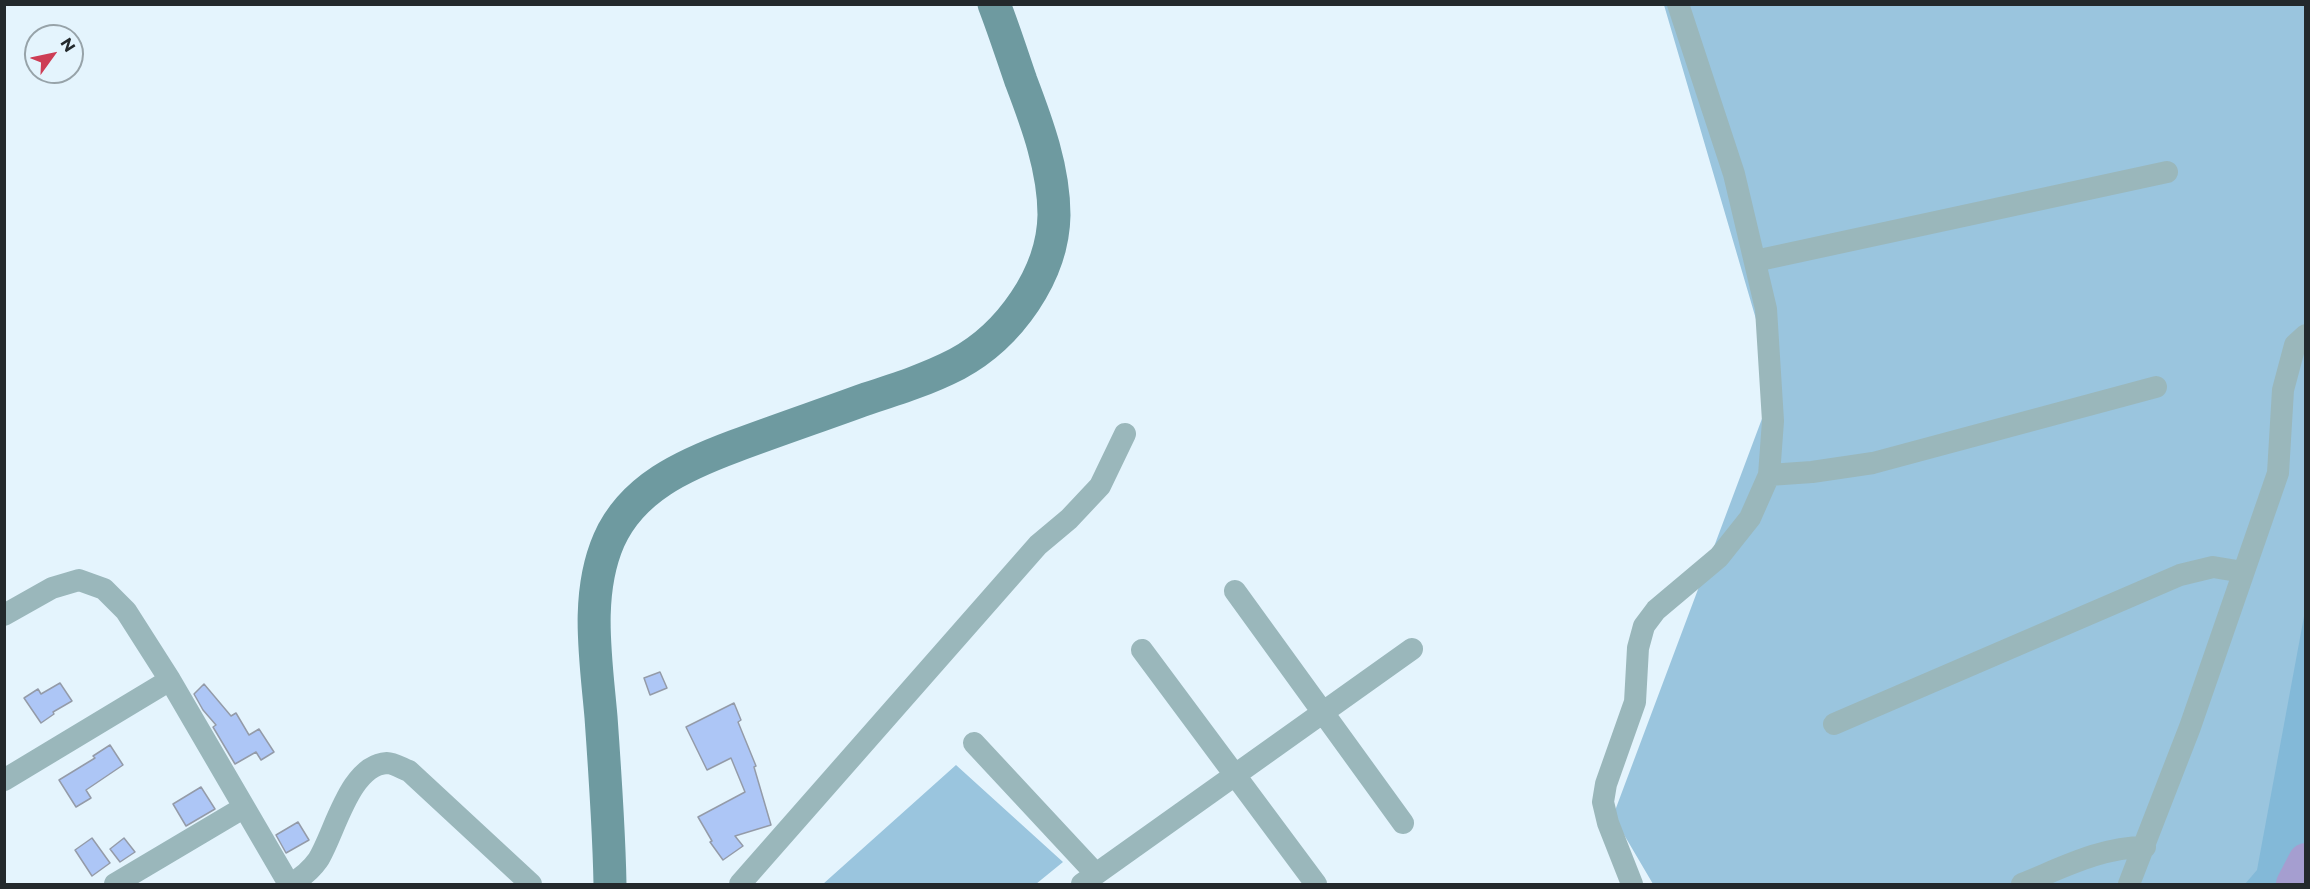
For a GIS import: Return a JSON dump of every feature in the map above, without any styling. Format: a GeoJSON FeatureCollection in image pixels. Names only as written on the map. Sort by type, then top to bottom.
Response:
{"type":"FeatureCollection","features":[{"type":"Feature","properties":{"kind":"street"},"geometry":{"type":"LineString","coordinates":[[610,885],[609,836],[594,625],[597,577],[609,540],[628,509],[655,483],[685,466],[771,432],[926,378],[960,362],[993,338],[1017,314],[1036,284],[1047,252],[1054,217],[1051,182],[1036,123],[994,4]]}},
{"type":"Feature","properties":{"kind":"street"},"geometry":{"type":"LineString","coordinates":[[1632,885],[1608,823],[1603,802],[1606,784],[1635,702],[1638,648],[1644,626],[1656,610],[1719,557],[1750,518],[1769,475],[1773,421],[1766,309],[1734,174],[1678,4]]}},
{"type":"Feature","properties":{"kind":"street"},"geometry":{"type":"LineString","coordinates":[[1755,261],[2167,172]]}},
{"type":"Feature","properties":{"kind":"street"},"geometry":{"type":"LineString","coordinates":[[2129,885],[2190,727],[2278,473],[2283,390],[2295,345],[2306,335]]}},
{"type":"Feature","properties":{"kind":"street"},"geometry":{"type":"LineString","coordinates":[[1769,475],[1812,472],[1873,463],[2156,387]]}},
{"type":"Feature","properties":{"kind":"street"},"geometry":{"type":"LineString","coordinates":[[740,885],[1038,545],[1070,519],[1100,486],[1125,434]]}},
{"type":"Feature","properties":{"kind":"street"},"geometry":{"type":"LineString","coordinates":[[1834,724],[2180,575],[2213,567],[2243,572]]}},
{"type":"Feature","properties":{"kind":"street"},"geometry":{"type":"LineString","coordinates":[[4,615],[52,588],[79,580],[104,589],[126,611],[170,680],[290,885],[303,877],[317,861],[353,785],[368,770],[388,763],[409,771],[531,885]]}},
{"type":"Feature","properties":{"kind":"street"},"geometry":{"type":"LineString","coordinates":[[1235,591],[1403,823]]}},
{"type":"Feature","properties":{"kind":"street"},"geometry":{"type":"LineString","coordinates":[[974,743],[1086,882],[1412,649]]}},
{"type":"Feature","properties":{"kind":"street"},"geometry":{"type":"LineString","coordinates":[[1142,650],[1316,885]]}},
{"type":"Feature","properties":{"kind":"street"},"geometry":{"type":"LineString","coordinates":[[4,780],[170,680]]}},
{"type":"Feature","properties":{"kind":"street"},"geometry":{"type":"LineString","coordinates":[[115,885],[243,808]]}},
{"type":"Feature","properties":{"kind":"street"},"geometry":{"type":"LineString","coordinates":[[2022,885],[2094,855],[2123,847],[2145,847]]}},
{"type":"Feature","properties":{"kind":"shaded area"},"geometry":{"type":"Polygon","coordinates":[[[1664,5],[2305,5],[2305,884],[1653,884],[1613,816],[1775,384],[1664,5]]]}},
{"type":"Feature","properties":{"kind":"shaded area"},"geometry":{"type":"Polygon","coordinates":[[[2305,611],[2305,884],[2245,884],[2257,870],[2305,611]]]}},
{"type":"Feature","properties":{"kind":"shaded area"},"geometry":{"type":"Polygon","coordinates":[[[956,765],[1063,862],[1036,884],[823,884],[956,765]]]}},
{"type":"Feature","properties":{"kind":"building"},"geometry":{"type":"Polygon","coordinates":[[[660,672],[667,688],[650,695],[644,678],[660,672]]]}},
{"type":"Feature","properties":{"kind":"building"},"geometry":{"type":"Polygon","coordinates":[[[60,683],[72,701],[53,712],[54,714],[41,723],[24,698],[38,689],[41,694],[60,683]]]}},
{"type":"Feature","properties":{"kind":"building"},"geometry":{"type":"Polygon","coordinates":[[[204,684],[231,716],[236,713],[249,735],[259,729],[274,752],[261,760],[256,752],[235,764],[213,727],[216,725],[203,710],[194,694],[204,684]]]}},
{"type":"Feature","properties":{"kind":"building"},"geometry":{"type":"Polygon","coordinates":[[[734,703],[741,720],[738,722],[756,766],[754,767],[771,825],[735,836],[743,846],[723,860],[710,842],[712,841],[698,817],[745,792],[731,758],[707,770],[686,727],[734,703]]]}},
{"type":"Feature","properties":{"kind":"building"},"geometry":{"type":"Polygon","coordinates":[[[110,745],[123,765],[86,790],[91,798],[76,807],[59,780],[95,758],[93,756],[110,745]]]}},
{"type":"Feature","properties":{"kind":"building"},"geometry":{"type":"Polygon","coordinates":[[[201,787],[215,809],[186,826],[173,804],[201,787]]]}},
{"type":"Feature","properties":{"kind":"building"},"geometry":{"type":"Polygon","coordinates":[[[298,822],[309,840],[286,853],[276,835],[298,822]]]}},
{"type":"Feature","properties":{"kind":"building"},"geometry":{"type":"Polygon","coordinates":[[[92,838],[110,863],[92,876],[75,850],[92,838]]]}},
{"type":"Feature","properties":{"kind":"building"},"geometry":{"type":"Polygon","coordinates":[[[124,838],[135,852],[120,862],[110,849],[124,838]]]}},
{"type":"Feature","properties":{"kind":"waterway"},"geometry":{"type":"LineString","coordinates":[[2294,884],[2306,861]]}}]}
